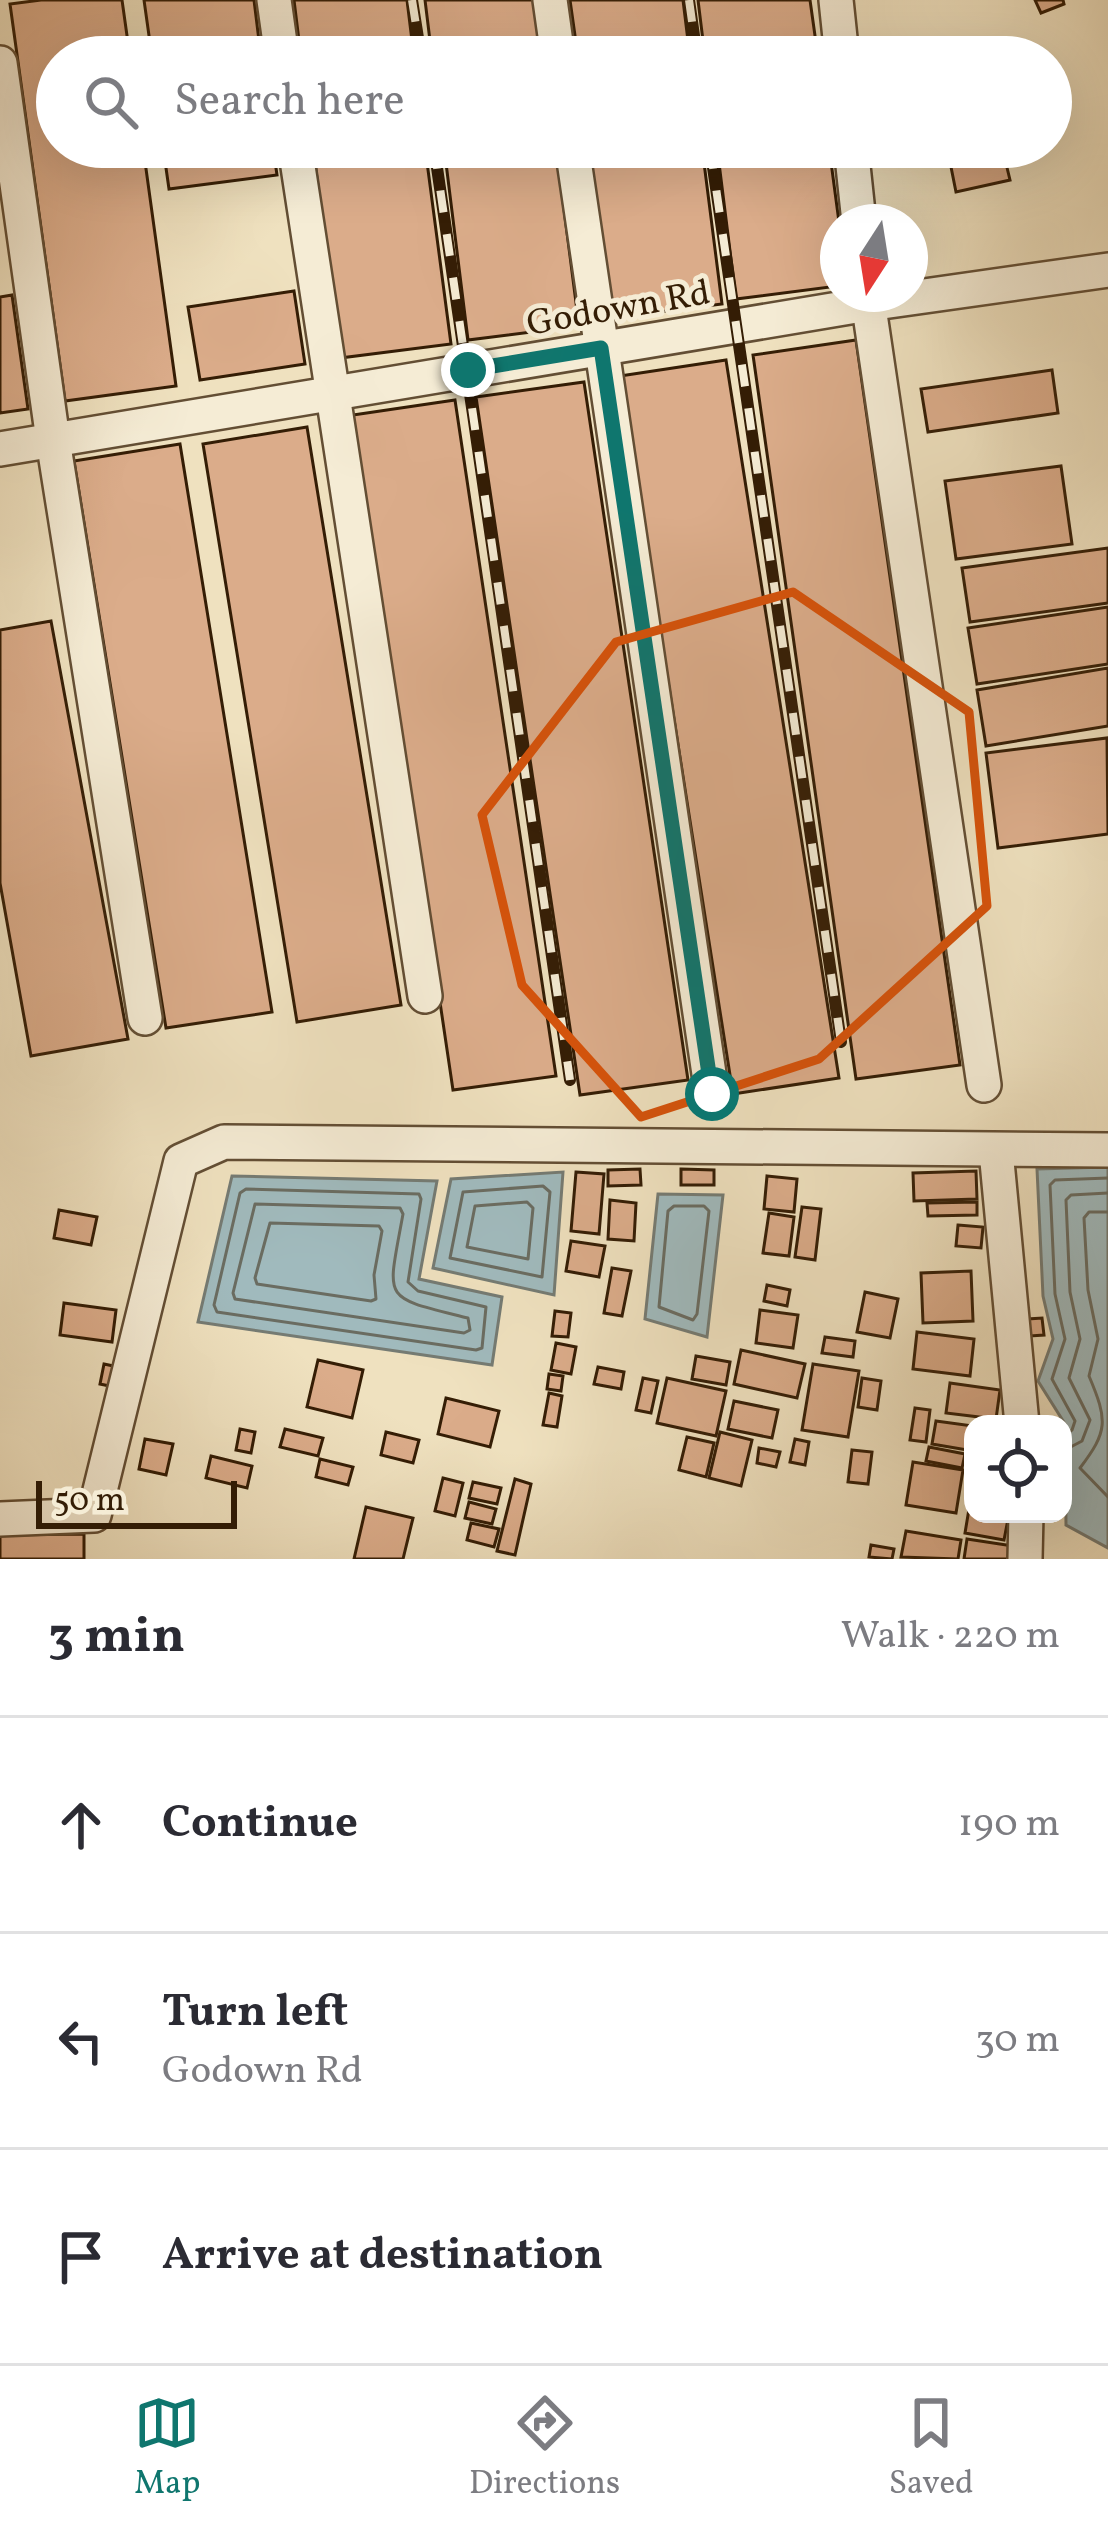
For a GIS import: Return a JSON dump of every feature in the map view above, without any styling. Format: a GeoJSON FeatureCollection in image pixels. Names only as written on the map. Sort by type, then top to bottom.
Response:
{"type":"FeatureCollection","features":[{"type":"Feature","properties":{"kind":"street"},"geometry":{"type":"LineString","coordinates":[[274,0],[279,36]]}},
{"type":"Feature","properties":{"kind":"street"},"geometry":{"type":"LineString","coordinates":[[550,0],[555,36]]}},
{"type":"Feature","properties":{"kind":"street"},"geometry":{"type":"LineString","coordinates":[[836,0],[840,36]]}},
{"type":"Feature","properties":{"kind":"street"},"geometry":{"type":"LineString","coordinates":[[0,63],[53,440],[145,1018]]}},
{"type":"Feature","properties":{"kind":"street"},"geometry":{"type":"LineString","coordinates":[[298,168],[425,996]]}},
{"type":"Feature","properties":{"kind":"street"},"geometry":{"type":"LineString","coordinates":[[575,168],[712,1094]]}},
{"type":"Feature","properties":{"kind":"street"},"geometry":{"type":"LineString","coordinates":[[854,168],[858,204]]}},
{"type":"Feature","properties":{"kind":"street","name":"Godown Rd"},"geometry":{"type":"LineString","coordinates":[[928,292],[1108,270]]}},
{"type":"Feature","properties":{"kind":"street","name":"Godown Rd"},"geometry":{"type":"LineString","coordinates":[[0,448],[820,308]]}},
{"type":"Feature","properties":{"kind":"street"},"geometry":{"type":"LineString","coordinates":[[870,312],[984,1084]]}},
{"type":"Feature","properties":{"kind":"street"},"geometry":{"type":"LineString","coordinates":[[0,1520],[94,1514],[181,1161],[224,1142],[1108,1150]]}},
{"type":"Feature","properties":{"kind":"street"},"geometry":{"type":"LineString","coordinates":[[996,1151],[1021,1415]]}},
{"type":"Feature","properties":{"kind":"street"},"geometry":{"type":"LineString","coordinates":[[1025,1559],[1026,1523]]}},
{"type":"Feature","properties":{"kind":"highlighted area"},"geometry":{"type":"Polygon","coordinates":[[[793,592],[969,712],[987,906],[819,1059],[641,1117],[522,985],[482,815],[616,642],[793,592]]]}},
{"type":"Feature","properties":{"kind":"water"},"geometry":{"type":"Polygon","coordinates":[[[1108,1167],[1108,1548],[1066,1525],[1072,1523],[1072,1415],[1059,1415],[1038,1381],[1053,1339],[1043,1296],[1037,1169],[1108,1167]]]}},
{"type":"Feature","properties":{"kind":"water"},"geometry":{"type":"Polygon","coordinates":[[[563,1172],[554,1295],[433,1268],[451,1179],[563,1172]]]}},
{"type":"Feature","properties":{"kind":"water"},"geometry":{"type":"Polygon","coordinates":[[[232,1176],[437,1181],[419,1279],[502,1297],[492,1365],[198,1322],[232,1176]]]}},
{"type":"Feature","properties":{"kind":"water"},"geometry":{"type":"Polygon","coordinates":[[[658,1194],[723,1195],[707,1337],[645,1319],[658,1194]]]}},
{"type":"Feature","properties":{"kind":"building"},"geometry":{"type":"Polygon","coordinates":[[[122,0],[127,36],[36,36],[36,168],[146,168],[176,386],[65,401],[10,4],[122,0]]]}},
{"type":"Feature","properties":{"kind":"building"},"geometry":{"type":"Polygon","coordinates":[[[144,0],[254,0],[258,36],[149,36],[144,0]]]}},
{"type":"Feature","properties":{"kind":"building"},"geometry":{"type":"Polygon","coordinates":[[[294,0],[407,0],[411,36],[298,36],[294,0]]]}},
{"type":"Feature","properties":{"kind":"building"},"geometry":{"type":"Polygon","coordinates":[[[425,0],[538,0],[542,36],[429,36],[425,0]]]}},
{"type":"Feature","properties":{"kind":"building"},"geometry":{"type":"Polygon","coordinates":[[[570,0],[683,0],[687,36],[575,36],[570,0]]]}},
{"type":"Feature","properties":{"kind":"building"},"geometry":{"type":"Polygon","coordinates":[[[698,0],[810,0],[815,36],[702,36],[698,0]]]}},
{"type":"Feature","properties":{"kind":"building"},"geometry":{"type":"Polygon","coordinates":[[[1035,0],[1063,0],[1064,4],[1041,13],[1035,0]]]}},
{"type":"Feature","properties":{"kind":"building"},"geometry":{"type":"Polygon","coordinates":[[[166,168],[276,168],[277,175],[169,189],[166,168]]]}},
{"type":"Feature","properties":{"kind":"building"},"geometry":{"type":"Polygon","coordinates":[[[316,168],[428,168],[451,344],[340,358],[316,168]]]}},
{"type":"Feature","properties":{"kind":"building"},"geometry":{"type":"Polygon","coordinates":[[[447,168],[559,168],[579,326],[468,340],[447,168]]]}},
{"type":"Feature","properties":{"kind":"building"},"geometry":{"type":"Polygon","coordinates":[[[592,168],[705,168],[722,304],[611,318],[592,168]]]}},
{"type":"Feature","properties":{"kind":"building"},"geometry":{"type":"Polygon","coordinates":[[[720,168],[832,168],[837,204],[820,204],[820,288],[736,299],[720,168]]]}},
{"type":"Feature","properties":{"kind":"building"},"geometry":{"type":"Polygon","coordinates":[[[951,168],[1007,168],[1010,180],[956,192],[951,168]]]}},
{"type":"Feature","properties":{"kind":"building"},"geometry":{"type":"Polygon","coordinates":[[[294,291],[305,364],[200,380],[188,307],[294,291]]]}},
{"type":"Feature","properties":{"kind":"building"},"geometry":{"type":"Polygon","coordinates":[[[12,295],[28,409],[0,413],[0,297],[12,295]]]}},
{"type":"Feature","properties":{"kind":"building"},"geometry":{"type":"Polygon","coordinates":[[[856,340],[960,1065],[856,1079],[753,355],[856,340]]]}},
{"type":"Feature","properties":{"kind":"building"},"geometry":{"type":"Polygon","coordinates":[[[726,360],[839,1078],[733,1094],[620,376],[726,360]]]}},
{"type":"Feature","properties":{"kind":"building"},"geometry":{"type":"Polygon","coordinates":[[[1052,370],[1058,413],[928,432],[921,389],[1052,370]]]}},
{"type":"Feature","properties":{"kind":"building"},"geometry":{"type":"Polygon","coordinates":[[[584,382],[688,1080],[580,1095],[476,397],[584,382]]]}},
{"type":"Feature","properties":{"kind":"building"},"geometry":{"type":"Polygon","coordinates":[[[455,400],[556,1076],[453,1090],[353,415],[455,400]]]}},
{"type":"Feature","properties":{"kind":"building"},"geometry":{"type":"Polygon","coordinates":[[[307,427],[401,1005],[297,1022],[203,444],[307,427]]]}},
{"type":"Feature","properties":{"kind":"building"},"geometry":{"type":"Polygon","coordinates":[[[180,444],[272,1012],[166,1028],[74,461],[180,444]]]}},
{"type":"Feature","properties":{"kind":"building"},"geometry":{"type":"Polygon","coordinates":[[[1061,466],[1072,544],[956,559],[945,481],[1061,466]]]}},
{"type":"Feature","properties":{"kind":"building"},"geometry":{"type":"Polygon","coordinates":[[[1108,548],[1108,603],[970,622],[962,568],[1108,548]]]}},
{"type":"Feature","properties":{"kind":"building"},"geometry":{"type":"Polygon","coordinates":[[[1108,607],[1108,664],[977,684],[968,628],[1108,607]]]}},
{"type":"Feature","properties":{"kind":"building"},"geometry":{"type":"Polygon","coordinates":[[[51,621],[128,1039],[31,1056],[0,883],[0,630],[51,621]]]}},
{"type":"Feature","properties":{"kind":"building"},"geometry":{"type":"Polygon","coordinates":[[[1108,668],[1108,726],[986,746],[977,690],[1108,668]]]}},
{"type":"Feature","properties":{"kind":"building"},"geometry":{"type":"Polygon","coordinates":[[[1107,738],[1108,834],[998,848],[986,753],[1107,738]]]}},
{"type":"Feature","properties":{"kind":"building"},"geometry":{"type":"Polygon","coordinates":[[[640,1169],[641,1185],[608,1186],[608,1170],[640,1169]]]}},
{"type":"Feature","properties":{"kind":"building"},"geometry":{"type":"Polygon","coordinates":[[[681,1169],[714,1170],[714,1185],[681,1185],[681,1169]]]}},
{"type":"Feature","properties":{"kind":"building"},"geometry":{"type":"Polygon","coordinates":[[[976,1171],[977,1199],[914,1201],[913,1173],[976,1171]]]}},
{"type":"Feature","properties":{"kind":"building"},"geometry":{"type":"Polygon","coordinates":[[[576,1172],[604,1174],[599,1234],[571,1231],[576,1172]]]}},
{"type":"Feature","properties":{"kind":"building"},"geometry":{"type":"Polygon","coordinates":[[[767,1176],[797,1179],[794,1212],[764,1209],[767,1176]]]}},
{"type":"Feature","properties":{"kind":"building"},"geometry":{"type":"Polygon","coordinates":[[[610,1200],[636,1203],[634,1241],[608,1239],[610,1200]]]}},
{"type":"Feature","properties":{"kind":"building"},"geometry":{"type":"Polygon","coordinates":[[[977,1202],[977,1215],[928,1216],[927,1203],[977,1202]]]}},
{"type":"Feature","properties":{"kind":"building"},"geometry":{"type":"Polygon","coordinates":[[[802,1207],[821,1209],[815,1260],[795,1257],[802,1207]]]}},
{"type":"Feature","properties":{"kind":"building"},"geometry":{"type":"Polygon","coordinates":[[[59,1210],[97,1217],[91,1245],[54,1238],[59,1210]]]}},
{"type":"Feature","properties":{"kind":"building"},"geometry":{"type":"Polygon","coordinates":[[[769,1213],[794,1217],[789,1256],[763,1253],[769,1213]]]}},
{"type":"Feature","properties":{"kind":"building"},"geometry":{"type":"Polygon","coordinates":[[[958,1225],[983,1227],[981,1248],[956,1246],[958,1225]]]}},
{"type":"Feature","properties":{"kind":"building"},"geometry":{"type":"Polygon","coordinates":[[[571,1241],[605,1246],[599,1277],[566,1271],[571,1241]]]}},
{"type":"Feature","properties":{"kind":"building"},"geometry":{"type":"Polygon","coordinates":[[[612,1268],[631,1271],[622,1316],[604,1313],[612,1268]]]}},
{"type":"Feature","properties":{"kind":"building"},"geometry":{"type":"Polygon","coordinates":[[[971,1271],[973,1321],[923,1323],[921,1273],[971,1271]]]}},
{"type":"Feature","properties":{"kind":"building"},"geometry":{"type":"Polygon","coordinates":[[[767,1285],[790,1290],[787,1306],[764,1301],[767,1285]]]}},
{"type":"Feature","properties":{"kind":"building"},"geometry":{"type":"Polygon","coordinates":[[[865,1292],[898,1299],[890,1338],[857,1332],[865,1292]]]}},
{"type":"Feature","properties":{"kind":"building"},"geometry":{"type":"Polygon","coordinates":[[[64,1303],[116,1310],[112,1342],[60,1335],[64,1303]]]}},
{"type":"Feature","properties":{"kind":"building"},"geometry":{"type":"Polygon","coordinates":[[[760,1310],[798,1315],[793,1348],[756,1343],[760,1310]]]}},
{"type":"Feature","properties":{"kind":"building"},"geometry":{"type":"Polygon","coordinates":[[[555,1311],[571,1313],[568,1337],[552,1336],[555,1311]]]}},
{"type":"Feature","properties":{"kind":"building"},"geometry":{"type":"Polygon","coordinates":[[[1042,1318],[1044,1335],[1030,1336],[1028,1319],[1042,1318]]]}},
{"type":"Feature","properties":{"kind":"building"},"geometry":{"type":"Polygon","coordinates":[[[917,1332],[974,1339],[970,1376],[913,1369],[917,1332]]]}},
{"type":"Feature","properties":{"kind":"building"},"geometry":{"type":"Polygon","coordinates":[[[825,1337],[855,1341],[853,1357],[822,1353],[825,1337]]]}},
{"type":"Feature","properties":{"kind":"building"},"geometry":{"type":"Polygon","coordinates":[[[556,1343],[576,1347],[571,1374],[551,1370],[556,1343]]]}},
{"type":"Feature","properties":{"kind":"building"},"geometry":{"type":"Polygon","coordinates":[[[741,1350],[805,1364],[797,1398],[734,1384],[741,1350]]]}},
{"type":"Feature","properties":{"kind":"building"},"geometry":{"type":"Polygon","coordinates":[[[696,1356],[730,1362],[726,1385],[692,1379],[696,1356]]]}},
{"type":"Feature","properties":{"kind":"building"},"geometry":{"type":"Polygon","coordinates":[[[318,1360],[363,1370],[352,1418],[307,1407],[318,1360]]]}},
{"type":"Feature","properties":{"kind":"building"},"geometry":{"type":"Polygon","coordinates":[[[104,1364],[118,1367],[114,1387],[100,1384],[104,1364]]]}},
{"type":"Feature","properties":{"kind":"building"},"geometry":{"type":"Polygon","coordinates":[[[813,1364],[859,1371],[848,1437],[802,1430],[813,1364]]]}},
{"type":"Feature","properties":{"kind":"building"},"geometry":{"type":"Polygon","coordinates":[[[598,1367],[624,1372],[621,1389],[594,1384],[598,1367]]]}},
{"type":"Feature","properties":{"kind":"building"},"geometry":{"type":"Polygon","coordinates":[[[549,1374],[563,1376],[561,1391],[547,1389],[549,1374]]]}},
{"type":"Feature","properties":{"kind":"building"},"geometry":{"type":"Polygon","coordinates":[[[643,1378],[658,1381],[651,1413],[636,1410],[643,1378]]]}},
{"type":"Feature","properties":{"kind":"building"},"geometry":{"type":"Polygon","coordinates":[[[667,1378],[726,1391],[716,1436],[657,1423],[667,1378]]]}},
{"type":"Feature","properties":{"kind":"building"},"geometry":{"type":"Polygon","coordinates":[[[862,1378],[881,1381],[877,1410],[858,1407],[862,1378]]]}},
{"type":"Feature","properties":{"kind":"building"},"geometry":{"type":"Polygon","coordinates":[[[950,1383],[1000,1390],[997,1415],[946,1413],[950,1383]]]}},
{"type":"Feature","properties":{"kind":"building"},"geometry":{"type":"Polygon","coordinates":[[[549,1393],[562,1396],[557,1427],[543,1425],[549,1393]]]}},
{"type":"Feature","properties":{"kind":"building"},"geometry":{"type":"Polygon","coordinates":[[[446,1398],[499,1411],[490,1447],[438,1434],[446,1398]]]}},
{"type":"Feature","properties":{"kind":"building"},"geometry":{"type":"Polygon","coordinates":[[[734,1401],[778,1410],[772,1438],[728,1429],[734,1401]]]}},
{"type":"Feature","properties":{"kind":"building"},"geometry":{"type":"Polygon","coordinates":[[[915,1408],[930,1410],[926,1442],[910,1440],[915,1408]]]}},
{"type":"Feature","properties":{"kind":"building"},"geometry":{"type":"Polygon","coordinates":[[[936,1421],[964,1425],[964,1449],[932,1444],[936,1421]]]}},
{"type":"Feature","properties":{"kind":"building"},"geometry":{"type":"Polygon","coordinates":[[[240,1429],[255,1432],[251,1453],[236,1450],[240,1429]]]}},
{"type":"Feature","properties":{"kind":"building"},"geometry":{"type":"Polygon","coordinates":[[[285,1429],[323,1438],[318,1456],[280,1447],[285,1429]]]}},
{"type":"Feature","properties":{"kind":"building"},"geometry":{"type":"Polygon","coordinates":[[[386,1432],[419,1440],[413,1463],[381,1455],[386,1432]]]}},
{"type":"Feature","properties":{"kind":"building"},"geometry":{"type":"Polygon","coordinates":[[[720,1432],[752,1440],[741,1486],[709,1478],[720,1432]]]}},
{"type":"Feature","properties":{"kind":"building"},"geometry":{"type":"Polygon","coordinates":[[[687,1437],[714,1443],[706,1477],[679,1470],[687,1437]]]}},
{"type":"Feature","properties":{"kind":"building"},"geometry":{"type":"Polygon","coordinates":[[[145,1439],[173,1444],[166,1475],[139,1469],[145,1439]]]}},
{"type":"Feature","properties":{"kind":"building"},"geometry":{"type":"Polygon","coordinates":[[[795,1439],[809,1442],[805,1465],[790,1462],[795,1439]]]}},
{"type":"Feature","properties":{"kind":"building"},"geometry":{"type":"Polygon","coordinates":[[[929,1447],[964,1454],[962,1468],[926,1461],[929,1447]]]}},
{"type":"Feature","properties":{"kind":"building"},"geometry":{"type":"Polygon","coordinates":[[[759,1448],[780,1452],[776,1467],[757,1463],[759,1448]]]}},
{"type":"Feature","properties":{"kind":"building"},"geometry":{"type":"Polygon","coordinates":[[[852,1450],[872,1452],[868,1484],[848,1482],[852,1450]]]}},
{"type":"Feature","properties":{"kind":"building"},"geometry":{"type":"Polygon","coordinates":[[[211,1456],[252,1466],[247,1488],[206,1478],[211,1456]]]}},
{"type":"Feature","properties":{"kind":"building"},"geometry":{"type":"Polygon","coordinates":[[[320,1459],[353,1467],[348,1485],[316,1477],[320,1459]]]}},
{"type":"Feature","properties":{"kind":"building"},"geometry":{"type":"Polygon","coordinates":[[[913,1462],[963,1470],[956,1513],[906,1505],[913,1462]]]}},
{"type":"Feature","properties":{"kind":"building"},"geometry":{"type":"Polygon","coordinates":[[[443,1478],[463,1483],[455,1516],[435,1511],[443,1478]]]}},
{"type":"Feature","properties":{"kind":"building"},"geometry":{"type":"Polygon","coordinates":[[[515,1479],[531,1484],[515,1555],[497,1551],[515,1479]]]}},
{"type":"Feature","properties":{"kind":"building"},"geometry":{"type":"Polygon","coordinates":[[[473,1482],[501,1488],[497,1504],[469,1498],[473,1482]]]}},
{"type":"Feature","properties":{"kind":"building"},"geometry":{"type":"Polygon","coordinates":[[[469,1502],[496,1509],[492,1524],[465,1518],[469,1502]]]}},
{"type":"Feature","properties":{"kind":"building"},"geometry":{"type":"Polygon","coordinates":[[[366,1507],[413,1518],[403,1559],[354,1559],[366,1507]]]}},
{"type":"Feature","properties":{"kind":"building"},"geometry":{"type":"Polygon","coordinates":[[[471,1523],[499,1529],[494,1547],[467,1540],[471,1523]]]}},
{"type":"Feature","properties":{"kind":"building"},"geometry":{"type":"Polygon","coordinates":[[[967,1523],[1007,1523],[1004,1540],[965,1533],[967,1523]]]}},
{"type":"Feature","properties":{"kind":"building"},"geometry":{"type":"Polygon","coordinates":[[[906,1531],[961,1540],[958,1559],[901,1557],[906,1531]]]}},
{"type":"Feature","properties":{"kind":"building"},"geometry":{"type":"Polygon","coordinates":[[[84,1534],[84,1559],[0,1559],[0,1535],[84,1534]]]}},
{"type":"Feature","properties":{"kind":"building"},"geometry":{"type":"Polygon","coordinates":[[[967,1539],[1013,1546],[1011,1559],[964,1559],[967,1539]]]}},
{"type":"Feature","properties":{"kind":"building"},"geometry":{"type":"Polygon","coordinates":[[[871,1545],[894,1549],[892,1559],[869,1557],[871,1545]]]}},
{"type":"Feature","properties":{"kind":"railway"},"geometry":{"type":"LineString","coordinates":[[412,0],[418,36]]}},
{"type":"Feature","properties":{"kind":"railway"},"geometry":{"type":"LineString","coordinates":[[689,0],[694,36]]}},
{"type":"Feature","properties":{"kind":"railway"},"geometry":{"type":"LineString","coordinates":[[437,168],[570,1080]]}},
{"type":"Feature","properties":{"kind":"railway"},"geometry":{"type":"LineString","coordinates":[[713,168],[841,1042]]}},
{"type":"Feature","properties":{"kind":"route"},"geometry":{"type":"LineString","coordinates":[[468,370],[601,348],[712,1094]]}}]}
